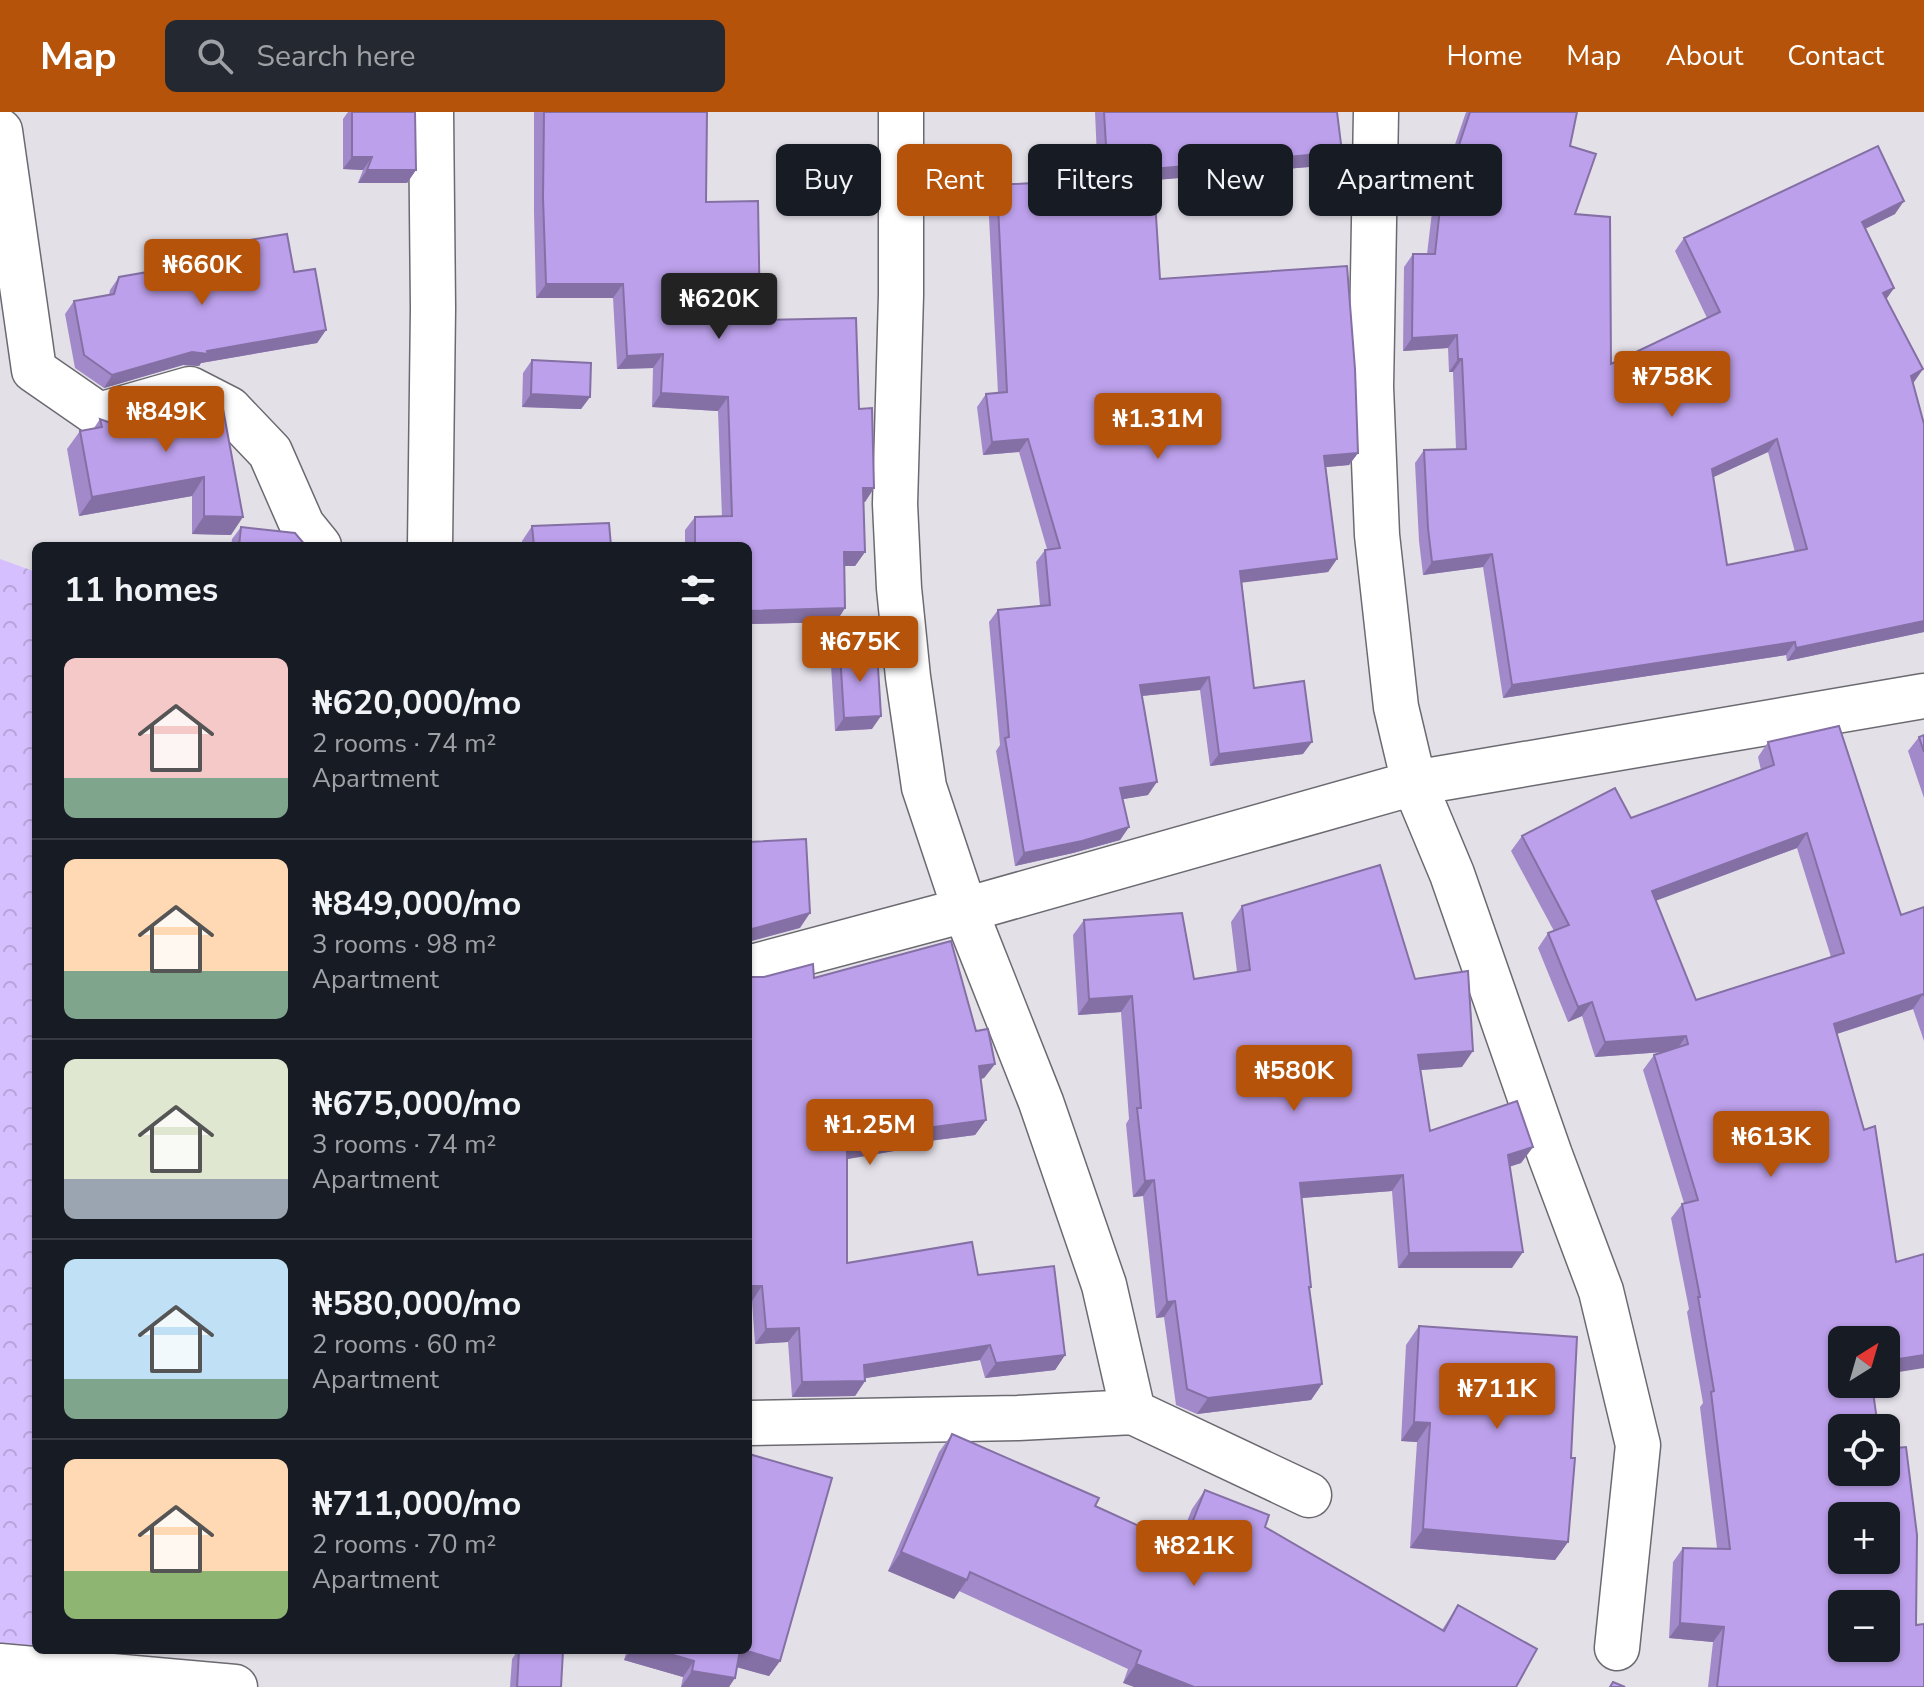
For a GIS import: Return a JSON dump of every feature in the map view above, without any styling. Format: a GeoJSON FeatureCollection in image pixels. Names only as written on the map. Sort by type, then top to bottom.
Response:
{"type":"FeatureCollection","features":[{"type":"Feature","properties":{"kind":"street"},"geometry":{"type":"LineString","coordinates":[[430,542],[433,308],[431,112]]}},
{"type":"Feature","properties":{"kind":"street"},"geometry":{"type":"LineString","coordinates":[[901,112],[901,295],[895,504],[908,677],[924,787],[965,910],[1041,1102],[1104,1285],[1133,1412]]}},
{"type":"Feature","properties":{"kind":"street"},"geometry":{"type":"LineString","coordinates":[[1376,112],[1371,387],[1377,535],[1396,707],[1414,783],[1452,874],[1601,1291],[1638,1445],[1617,1648]]}},
{"type":"Feature","properties":{"kind":"street"},"geometry":{"type":"LineString","coordinates":[[0,131],[34,370],[99,415],[190,389],[229,409],[270,452],[302,525],[316,542]]}},
{"type":"Feature","properties":{"kind":"street"},"geometry":{"type":"LineString","coordinates":[[752,967],[1414,783],[1924,696]]}},
{"type":"Feature","properties":{"kind":"street"},"geometry":{"type":"LineString","coordinates":[[752,1423],[1018,1418],[1133,1412],[1309,1495]]}},
{"type":"Feature","properties":{"kind":"street"},"geometry":{"type":"LineString","coordinates":[[0,1666],[235,1687]]}},
{"type":"Feature","properties":{"kind":"green space"},"geometry":{"type":"Polygon","coordinates":[[[0,559],[32,571],[32,1654],[112,1654],[108,1687],[0,1687],[0,559]]]}},
{"type":"Feature","properties":{"kind":"building"},"geometry":{"type":"Polygon","coordinates":[[[352,112],[415,112],[416,170],[367,170],[372,157],[352,157],[352,112]]]}},
{"type":"Feature","properties":{"kind":"building"},"geometry":{"type":"Polygon","coordinates":[[[544,112],[707,112],[706,202],[758,201],[760,320],[856,318],[859,409],[872,408],[874,488],[863,488],[865,552],[844,552],[845,608],[752,611],[752,542],[695,542],[695,517],[732,516],[728,397],[661,393],[663,354],[627,356],[623,284],[546,284],[544,112]]]}},
{"type":"Feature","properties":{"kind":"building"},"geometry":{"type":"Polygon","coordinates":[[[1104,112],[1337,112],[1341,144],[1309,144],[1309,155],[1293,156],[1293,144],[1178,144],[1178,167],[1162,168],[1162,144],[1106,144],[1104,112]]]}},
{"type":"Feature","properties":{"kind":"building"},"geometry":{"type":"Polygon","coordinates":[[[1470,112],[1577,112],[1570,146],[1596,154],[1575,214],[1610,217],[1611,364],[1720,312],[1684,238],[1878,146],[1904,201],[1862,222],[1894,288],[1883,293],[1923,369],[1911,376],[1924,424],[1924,621],[1796,648],[1795,642],[1512,685],[1492,554],[1432,562],[1424,450],[1466,449],[1462,359],[1458,359],[1457,335],[1412,338],[1413,254],[1435,254],[1439,216],[1502,216],[1502,144],[1459,144],[1470,112]],[[1777,439],[1712,469],[1727,565],[1807,549],[1777,439]]]}},
{"type":"Feature","properties":{"kind":"building"},"geometry":{"type":"Polygon","coordinates":[[[1028,183],[1028,216],[1156,216],[1160,279],[1347,266],[1358,453],[1324,456],[1337,559],[1240,571],[1254,688],[1304,681],[1312,742],[1219,754],[1209,677],[1140,685],[1157,782],[1120,788],[1129,827],[1024,853],[1005,738],[1009,737],[998,610],[1050,605],[1045,550],[1060,548],[1028,439],[992,442],[986,394],[1007,392],[998,216],[1012,216],[1012,184],[1028,183]]]}},
{"type":"Feature","properties":{"kind":"building"},"geometry":{"type":"Polygon","coordinates":[[[287,234],[294,272],[315,269],[326,330],[207,351],[208,354],[192,352],[112,375],[84,355],[74,301],[114,294],[119,277],[228,258],[225,244],[287,234]]]}},
{"type":"Feature","properties":{"kind":"building"},"geometry":{"type":"Polygon","coordinates":[[[532,360],[591,363],[590,397],[531,394],[532,360]]]}},
{"type":"Feature","properties":{"kind":"building"},"geometry":{"type":"Polygon","coordinates":[[[200,398],[223,409],[243,517],[204,516],[204,477],[92,497],[80,431],[102,427],[100,419],[119,421],[200,398]]]}},
{"type":"Feature","properties":{"kind":"building"},"geometry":{"type":"Polygon","coordinates":[[[609,523],[611,542],[534,542],[532,526],[609,523]]]}},
{"type":"Feature","properties":{"kind":"building"},"geometry":{"type":"Polygon","coordinates":[[[241,527],[295,533],[303,542],[239,542],[241,527]]]}},
{"type":"Feature","properties":{"kind":"building"},"geometry":{"type":"Polygon","coordinates":[[[877,651],[881,716],[844,718],[840,653],[877,651]]]}},
{"type":"Feature","properties":{"kind":"building"},"geometry":{"type":"Polygon","coordinates":[[[1839,726],[1901,915],[1924,907],[1924,996],[1834,1024],[1864,1130],[1875,1126],[1896,1262],[1924,1254],[1924,1355],[1900,1359],[1900,1326],[1828,1326],[1828,1398],[1874,1398],[1876,1414],[1828,1414],[1828,1486],[1900,1486],[1900,1448],[1906,1447],[1917,1535],[1916,1625],[1924,1624],[1924,1687],[1717,1687],[1724,1627],[1680,1623],[1683,1548],[1730,1549],[1711,1392],[1714,1391],[1682,1204],[1698,1200],[1654,1055],[1688,1044],[1686,1036],[1605,1042],[1592,1002],[1578,1007],[1548,933],[1569,925],[1522,836],[1615,788],[1631,818],[1774,765],[1768,742],[1839,726]],[[1807,833],[1652,891],[1696,1000],[1844,953],[1807,833]]]}},
{"type":"Feature","properties":{"kind":"building"},"geometry":{"type":"Polygon","coordinates":[[[1924,735],[1924,752],[1919,737],[1924,735]]]}},
{"type":"Feature","properties":{"kind":"building"},"geometry":{"type":"Polygon","coordinates":[[[806,839],[810,913],[752,929],[752,842],[806,839]]]}},
{"type":"Feature","properties":{"kind":"building"},"geometry":{"type":"Polygon","coordinates":[[[1380,865],[1415,979],[1468,971],[1473,1051],[1418,1055],[1430,1131],[1517,1101],[1533,1147],[1508,1155],[1523,1252],[1409,1253],[1403,1175],[1300,1183],[1322,1384],[1208,1398],[1187,1389],[1175,1301],[1167,1302],[1154,1180],[1145,1181],[1137,1108],[1141,1108],[1132,996],[1089,999],[1084,920],[1182,913],[1194,979],[1250,970],[1242,906],[1380,865]]]}},
{"type":"Feature","properties":{"kind":"building"},"geometry":{"type":"Polygon","coordinates":[[[951,941],[976,1031],[988,1029],[995,1064],[979,1066],[986,1120],[903,1131],[904,1136],[847,1147],[847,1263],[972,1242],[978,1275],[1054,1266],[1065,1355],[996,1363],[990,1345],[864,1365],[865,1381],[802,1382],[799,1328],[766,1329],[762,1286],[752,1286],[752,977],[764,977],[813,964],[814,978],[951,941]]]}},
{"type":"Feature","properties":{"kind":"building"},"geometry":{"type":"Polygon","coordinates":[[[1419,1326],[1577,1337],[1571,1458],[1575,1458],[1568,1542],[1423,1529],[1430,1423],[1414,1422],[1419,1326]]]}},
{"type":"Feature","properties":{"kind":"building"},"geometry":{"type":"Polygon","coordinates":[[[952,1434],[1099,1498],[1095,1506],[1183,1546],[1205,1490],[1269,1515],[1265,1527],[1444,1631],[1458,1605],[1537,1649],[1516,1687],[1194,1687],[1136,1664],[1141,1651],[970,1572],[967,1580],[901,1552],[952,1434]]]}},
{"type":"Feature","properties":{"kind":"building"},"geometry":{"type":"Polygon","coordinates":[[[752,1455],[832,1478],[780,1661],[752,1652],[752,1455]]]}},
{"type":"Feature","properties":{"kind":"building"},"geometry":{"type":"Polygon","coordinates":[[[519,1654],[563,1654],[561,1687],[517,1687],[519,1654]]]}},
{"type":"Feature","properties":{"kind":"building"},"geometry":{"type":"Polygon","coordinates":[[[670,1654],[739,1654],[735,1678],[692,1671],[694,1661],[670,1654]]]}}]}
